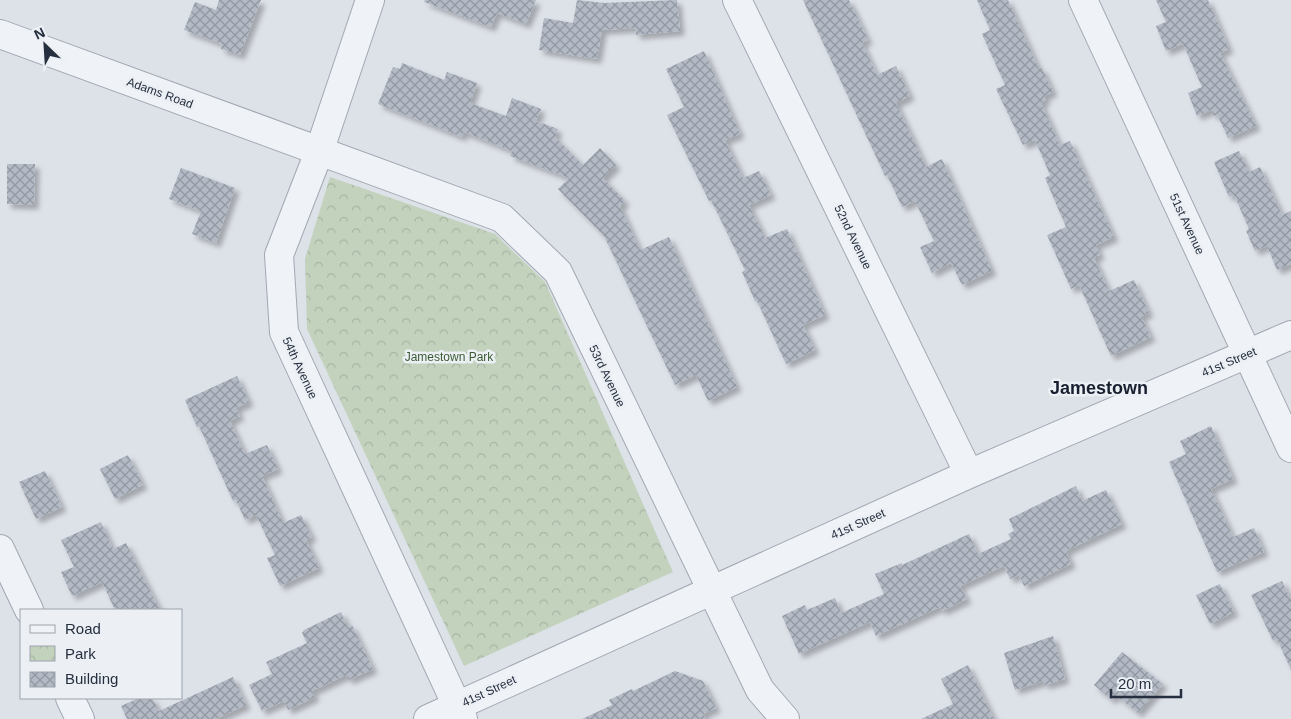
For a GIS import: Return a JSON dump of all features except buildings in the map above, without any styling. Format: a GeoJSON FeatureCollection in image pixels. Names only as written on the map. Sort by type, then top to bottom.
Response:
{"type":"FeatureCollection","features":[{"type":"Feature","properties":{"kind":"street","name":"54th Avenue"},"geometry":{"type":"LineString","coordinates":[[370,0],[319,152],[279,255],[284,332],[460,712]]}},
{"type":"Feature","properties":{"kind":"street","name":"52nd Avenue"},"geometry":{"type":"LineString","coordinates":[[737,0],[969,474]]}},
{"type":"Feature","properties":{"kind":"street","name":"51st Avenue"},"geometry":{"type":"LineString","coordinates":[[1083,0],[1291,448]]}},
{"type":"Feature","properties":{"kind":"street","name":"Adams Road"},"geometry":{"type":"LineString","coordinates":[[0,34],[319,152]]}},
{"type":"Feature","properties":{"kind":"street","name":"53rd Avenue"},"geometry":{"type":"LineString","coordinates":[[319,152],[502,218],[558,272],[710,590],[760,690],[785,719]]}},
{"type":"Feature","properties":{"kind":"street","name":"41st Street"},"geometry":{"type":"LineString","coordinates":[[428,719],[460,712],[710,590],[969,474],[1291,335]]}},
{"type":"Feature","properties":{"kind":"street"},"geometry":{"type":"LineString","coordinates":[[0,549],[29,609]]}},
{"type":"Feature","properties":{"kind":"street"},"geometry":{"type":"LineString","coordinates":[[70,699],[80,719]]}},
{"type":"Feature","properties":{"kind":"green space","name":"Jamestown Park"},"geometry":{"type":"Polygon","coordinates":[[[330,177],[495,234],[545,282],[673,572],[464,666],[307,329],[305,259],[330,177]]]}},
{"type":"Feature","properties":{"kind":"district","name":"Jamestown"},"geometry":{"type":"Point","coordinates":[1099,388]}}]}
